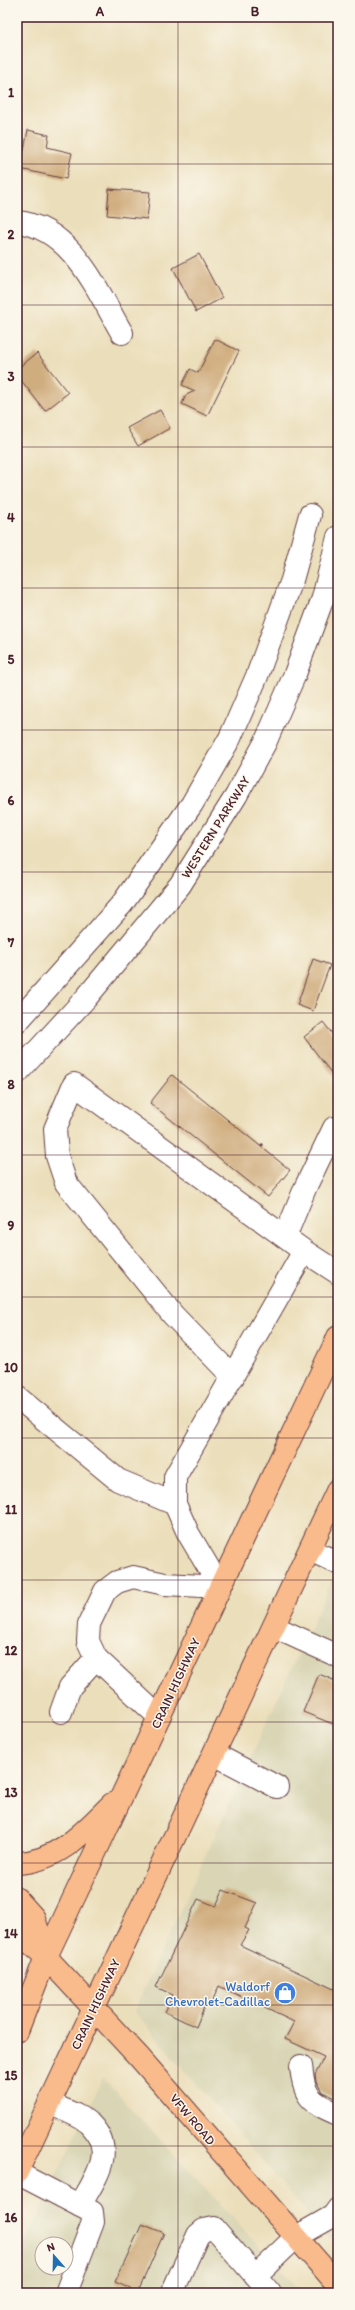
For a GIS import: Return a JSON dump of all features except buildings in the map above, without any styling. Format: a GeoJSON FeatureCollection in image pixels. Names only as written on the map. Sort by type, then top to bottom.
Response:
{"type":"FeatureCollection","features":[{"type":"Feature","properties":{"kind":"main road","name":"CRAIN HIGHWAY"},"geometry":{"type":"LineString","coordinates":[[17,2031],[46,1957],[338,1337]]}},
{"type":"Feature","properties":{"kind":"main road","name":"CRAIN HIGHWAY"},"geometry":{"type":"LineString","coordinates":[[17,2172],[338,1490]]}},
{"type":"Feature","properties":{"kind":"main road"},"geometry":{"type":"LineString","coordinates":[[17,1863],[45,1859],[62,1849],[81,1835],[124,1791]]}},
{"type":"Feature","properties":{"kind":"main road"},"geometry":{"type":"LineString","coordinates":[[17,1899],[34,1918],[46,1957]]}},
{"type":"Feature","properties":{"kind":"main road","name":"VFW ROAD"},"geometry":{"type":"LineString","coordinates":[[17,1931],[46,1957],[144,2062],[338,2285]]}},
{"type":"Feature","properties":{"kind":"street"},"geometry":{"type":"LineString","coordinates":[[17,222],[45,230],[67,247],[82,264],[122,333]]}},
{"type":"Feature","properties":{"kind":"street"},"geometry":{"type":"LineString","coordinates":[[17,1022],[122,904],[192,804],[230,738],[256,676],[292,580],[310,515]]}},
{"type":"Feature","properties":{"kind":"street","name":"WESTERN PARKWAY"},"geometry":{"type":"LineString","coordinates":[[17,1073],[86,998],[180,885],[236,796],[265,743],[295,674],[323,598],[338,537]]}},
{"type":"Feature","properties":{"kind":"street"},"geometry":{"type":"LineString","coordinates":[[233,1377],[173,1315],[66,1183],[57,1156],[55,1129],[74,1084],[304,1251],[338,1273]]}},
{"type":"Feature","properties":{"kind":"street"},"geometry":{"type":"LineString","coordinates":[[285,1237],[306,1186],[334,1128]]}},
{"type":"Feature","properties":{"kind":"street"},"geometry":{"type":"LineString","coordinates":[[220,1587],[188,1533],[175,1504],[175,1477],[304,1251]]}},
{"type":"Feature","properties":{"kind":"street"},"geometry":{"type":"LineString","coordinates":[[17,1398],[118,1480],[175,1504]]}},
{"type":"Feature","properties":{"kind":"street"},"geometry":{"type":"LineString","coordinates":[[310,1550],[338,1563]]}},
{"type":"Feature","properties":{"kind":"street"},"geometry":{"type":"LineString","coordinates":[[159,1717],[96,1658],[88,1641],[90,1624],[105,1592],[117,1582],[132,1577],[165,1584],[220,1587]]}},
{"type":"Feature","properties":{"kind":"street"},"geometry":{"type":"LineString","coordinates":[[274,1627],[338,1656]]}},
{"type":"Feature","properties":{"kind":"street"},"geometry":{"type":"LineString","coordinates":[[61,1712],[70,1687],[96,1658]]}},
{"type":"Feature","properties":{"kind":"street"},"geometry":{"type":"LineString","coordinates":[[214,1754],[277,1787]]}},
{"type":"Feature","properties":{"kind":"street"},"geometry":{"type":"LineString","coordinates":[[301,2066],[305,2092],[311,2100],[338,2114]]}},
{"type":"Feature","properties":{"kind":"street"},"geometry":{"type":"LineString","coordinates":[[49,2103],[90,2124],[102,2145],[104,2160],[80,2206]]}},
{"type":"Feature","properties":{"kind":"street"},"geometry":{"type":"LineString","coordinates":[[17,2172],[92,2212],[93,2222],[66,2293]]}},
{"type":"Feature","properties":{"kind":"street"},"geometry":{"type":"LineString","coordinates":[[255,2276],[296,2237],[333,2216],[338,2209]]}},
{"type":"Feature","properties":{"kind":"street"},"geometry":{"type":"LineString","coordinates":[[172,2293],[198,2235],[204,2230],[214,2228],[270,2293]]}},
{"type":"Feature","properties":{"kind":"path"},"geometry":{"type":"LineString","coordinates":[[261,1146],[264,1143]]}},
{"type":"Feature","properties":{"kind":"shaded area"},"geometry":{"type":"Polygon","coordinates":[[[338,1567],[338,2249],[134,2011],[338,1567]]]}},
{"type":"Feature","properties":{"kind":"shaded area"},"geometry":{"type":"Polygon","coordinates":[[[103,2078],[302,2293],[17,2293],[17,2259],[103,2078]]]}},
{"type":"Feature","properties":{"kind":"place","name":"Waldorf Chevrolet-Cadillac"},"geometry":{"type":"Point","coordinates":[285,1993]}}]}
